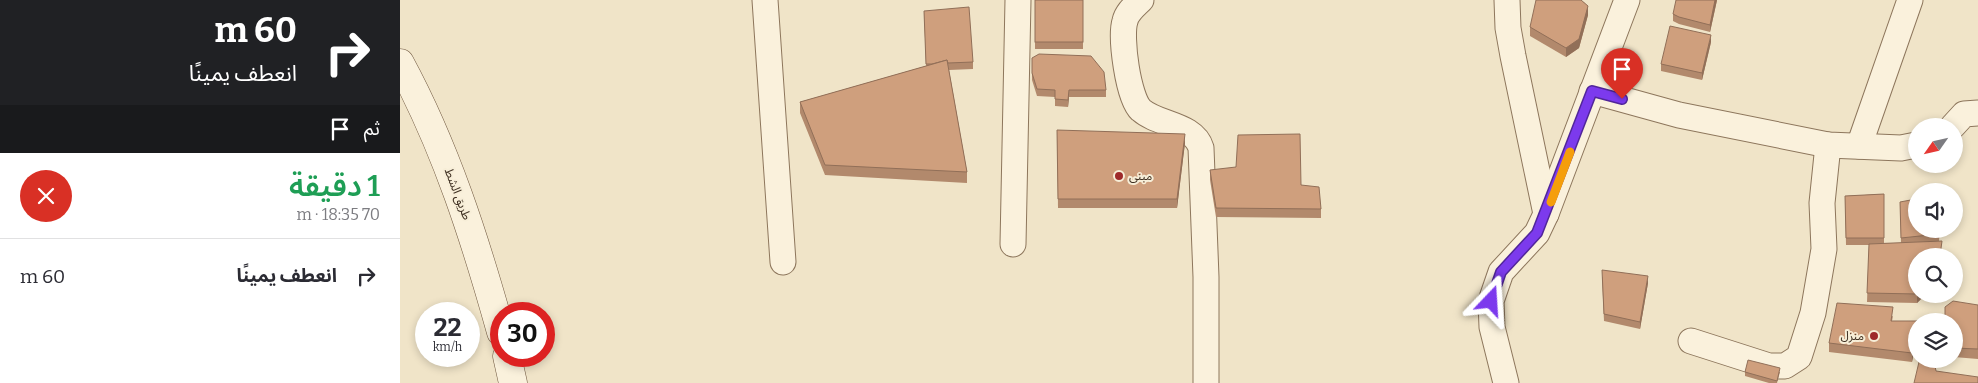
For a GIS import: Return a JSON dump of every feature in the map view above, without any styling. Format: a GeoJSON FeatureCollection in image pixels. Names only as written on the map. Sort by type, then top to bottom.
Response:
{"type":"FeatureCollection","features":[{"type":"Feature","properties":{"kind":"main road","name":"طريق الشط"},"geometry":{"type":"LineString","coordinates":[[400,62],[423,108],[463,205],[493,302]]}},
{"type":"Feature","properties":{"kind":"main road"},"geometry":{"type":"LineString","coordinates":[[509,367],[513,383]]}},
{"type":"Feature","properties":{"kind":"street"},"geometry":{"type":"LineString","coordinates":[[765,0],[783,262]]}},
{"type":"Feature","properties":{"kind":"street"},"geometry":{"type":"LineString","coordinates":[[1013,244],[1018,0]]}},
{"type":"Feature","properties":{"kind":"street"},"geometry":{"type":"LineString","coordinates":[[1142,0],[1124,21],[1126,66],[1132,98],[1141,110],[1160,121],[1192,134],[1198,140],[1201,148],[1206,277],[1206,383]]}},
{"type":"Feature","properties":{"kind":"street"},"geometry":{"type":"LineString","coordinates":[[1507,0],[1508,28],[1546,214]]}},
{"type":"Feature","properties":{"kind":"street"},"geometry":{"type":"LineString","coordinates":[[1506,383],[1492,328],[1491,301],[1501,272],[1537,233],[1546,214],[1627,0]]}},
{"type":"Feature","properties":{"kind":"street"},"geometry":{"type":"LineString","coordinates":[[1859,146],[1910,0]]}},
{"type":"Feature","properties":{"kind":"street"},"geometry":{"type":"LineString","coordinates":[[1592,91],[1678,114],[1828,146],[1908,147]]}},
{"type":"Feature","properties":{"kind":"street"},"geometry":{"type":"LineString","coordinates":[[1960,118],[1964,114],[1978,113]]}},
{"type":"Feature","properties":{"kind":"street"},"geometry":{"type":"LineString","coordinates":[[1792,383],[1813,313],[1824,248],[1822,203],[1828,146]]}},
{"type":"Feature","properties":{"kind":"street"},"geometry":{"type":"LineString","coordinates":[[1691,341],[1770,366],[1785,366],[1799,357]]}},
{"type":"Feature","properties":{"kind":"building"},"geometry":{"type":"Polygon","coordinates":[[[1035,0],[1083,0],[1083,42],[1035,42],[1035,0]]]}},
{"type":"Feature","properties":{"kind":"building"},"geometry":{"type":"Polygon","coordinates":[[[1536,0],[1581,0],[1588,6],[1579,39],[1566,48],[1530,27],[1536,0]]]}},
{"type":"Feature","properties":{"kind":"building"},"geometry":{"type":"Polygon","coordinates":[[[1676,0],[1715,0],[1710,25],[1673,14],[1676,0]]]}},
{"type":"Feature","properties":{"kind":"building"},"geometry":{"type":"Polygon","coordinates":[[[969,7],[973,62],[948,63],[947,60],[926,64],[924,11],[969,7]]]}},
{"type":"Feature","properties":{"kind":"building"},"geometry":{"type":"Polygon","coordinates":[[[1670,26],[1711,35],[1702,73],[1661,64],[1670,26]]]}},
{"type":"Feature","properties":{"kind":"building"},"geometry":{"type":"Polygon","coordinates":[[[1039,54],[1091,56],[1104,72],[1106,90],[1069,90],[1068,100],[1055,99],[1055,90],[1037,89],[1032,73],[1032,58],[1039,54]]]}},
{"type":"Feature","properties":{"kind":"building"},"geometry":{"type":"Polygon","coordinates":[[[947,60],[967,172],[825,165],[800,102],[947,60]]]}},
{"type":"Feature","properties":{"kind":"building","name":"مبنى"},"geometry":{"type":"Polygon","coordinates":[[[1057,130],[1185,134],[1177,199],[1058,199],[1057,130]]]}},
{"type":"Feature","properties":{"kind":"building"},"geometry":{"type":"Polygon","coordinates":[[[1300,134],[1301,185],[1319,187],[1321,209],[1216,208],[1210,170],[1236,167],[1238,135],[1300,134]]]}},
{"type":"Feature","properties":{"kind":"building"},"geometry":{"type":"Polygon","coordinates":[[[1884,194],[1884,238],[1846,238],[1845,196],[1884,194]]]}},
{"type":"Feature","properties":{"kind":"building"},"geometry":{"type":"Polygon","coordinates":[[[1908,200],[1908,237],[1901,238],[1900,202],[1908,200]]]}},
{"type":"Feature","properties":{"kind":"building","name":"منزل"},"geometry":{"type":"Polygon","coordinates":[[[1942,241],[1941,248],[1908,248],[1908,294],[1867,293],[1869,244],[1942,241]]]}},
{"type":"Feature","properties":{"kind":"building"},"geometry":{"type":"Polygon","coordinates":[[[1602,270],[1648,276],[1640,322],[1604,314],[1602,270]]]}},
{"type":"Feature","properties":{"kind":"building","name":"منزل"},"geometry":{"type":"Polygon","coordinates":[[[1837,303],[1893,307],[1891,321],[1908,321],[1908,353],[1829,343],[1837,303]]]}},
{"type":"Feature","properties":{"kind":"building"},"geometry":{"type":"Polygon","coordinates":[[[1950,303],[1978,305],[1978,349],[1963,348],[1963,313],[1945,313],[1945,307],[1950,303]]]}},
{"type":"Feature","properties":{"kind":"building"},"geometry":{"type":"Polygon","coordinates":[[[1748,360],[1780,368],[1777,381],[1745,372],[1748,360]]]}},
{"type":"Feature","properties":{"kind":"building"},"geometry":{"type":"Polygon","coordinates":[[[1918,368],[1935,368],[1936,371],[1978,377],[1978,383],[1914,383],[1918,368]]]}},
{"type":"Feature","properties":{"kind":"slow traffic"},"geometry":{"type":"LineString","coordinates":[[1551,202],[1570,152]]}},
{"type":"Feature","properties":{"kind":"place","name":"مبنى"},"geometry":{"type":"Point","coordinates":[1119,176]}},
{"type":"Feature","properties":{"kind":"place","name":"منزل"},"geometry":{"type":"Point","coordinates":[1874,336]}},
{"type":"Feature","properties":{"kind":"route"},"geometry":{"type":"LineString","coordinates":[[1491,301],[1501,272],[1537,233],[1546,214],[1592,91],[1622,99]]}}]}
